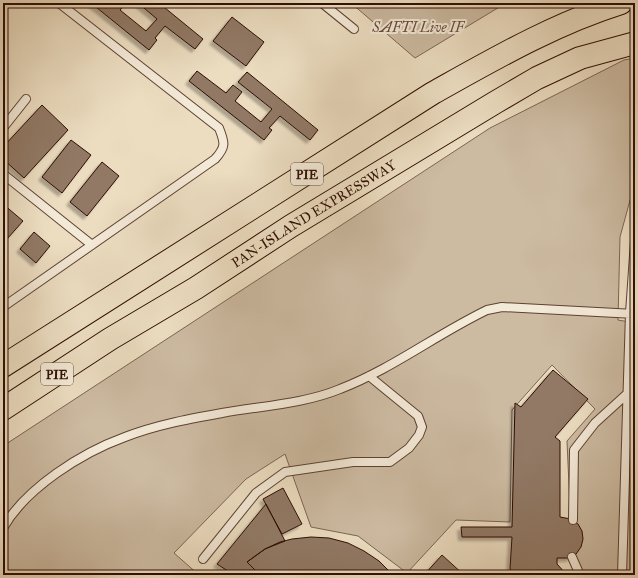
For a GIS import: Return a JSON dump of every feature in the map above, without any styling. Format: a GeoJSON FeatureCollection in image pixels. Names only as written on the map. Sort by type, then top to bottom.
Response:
{"type":"FeatureCollection","features":[{"type":"Feature","properties":{"kind":"highway","name":"PIE"},"geometry":{"type":"LineString","coordinates":[[3,366],[433,93],[504,54],[563,25],[621,3]]}},
{"type":"Feature","properties":{"kind":"highway","name":"PAN-ISLAND EXPRESSWAY"},"geometry":{"type":"LineString","coordinates":[[3,409],[110,339],[196,288],[291,226],[537,78],[580,58],[635,43]]}},
{"type":"Feature","properties":{"kind":"lane"},"geometry":{"type":"LineString","coordinates":[[3,307],[215,159],[222,151],[224,142],[219,128],[59,3]]}},
{"type":"Feature","properties":{"kind":"lane"},"geometry":{"type":"LineString","coordinates":[[322,3],[354,29]]}},
{"type":"Feature","properties":{"kind":"lane"},"geometry":{"type":"LineString","coordinates":[[3,128],[26,99]]}},
{"type":"Feature","properties":{"kind":"lane"},"geometry":{"type":"LineString","coordinates":[[3,174],[92,245]]}},
{"type":"Feature","properties":{"kind":"lane"},"geometry":{"type":"LineString","coordinates":[[622,575],[635,241]]}},
{"type":"Feature","properties":{"kind":"lane"},"geometry":{"type":"LineString","coordinates":[[3,528],[11,514],[38,487],[100,448],[125,437],[162,426],[222,413],[294,401],[339,390],[369,376],[487,310],[502,307],[633,313]]}},
{"type":"Feature","properties":{"kind":"lane"},"geometry":{"type":"LineString","coordinates":[[203,559],[256,493],[285,472],[352,462],[390,462],[409,448],[419,435],[422,427],[418,416],[369,376]]}},
{"type":"Feature","properties":{"kind":"lane"},"geometry":{"type":"LineString","coordinates":[[573,520],[574,450],[595,423],[628,393]]}},
{"type":"Feature","properties":{"kind":"lane"},"geometry":{"type":"LineString","coordinates":[[572,557],[579,573],[582,575]]}},
{"type":"Feature","properties":{"kind":"green space","name":"SAFTI Live IF"},"geometry":{"type":"Polygon","coordinates":[[[351,3],[506,3],[415,58],[351,3]]]}},
{"type":"Feature","properties":{"kind":"green space"},"geometry":{"type":"Polygon","coordinates":[[[635,58],[635,182],[620,237],[618,320],[635,323],[635,575],[573,575],[567,441],[595,409],[552,365],[512,410],[510,522],[456,520],[407,573],[358,536],[311,527],[285,454],[246,479],[174,553],[199,575],[3,575],[3,446],[490,128],[624,60],[635,58]]]}},
{"type":"Feature","properties":{"kind":"building"},"geometry":{"type":"Polygon","coordinates":[[[91,3],[126,3],[120,10],[146,31],[157,19],[138,3],[159,3],[203,39],[195,49],[165,26],[155,38],[157,40],[149,50],[91,3]]]}},
{"type":"Feature","properties":{"kind":"building"},"geometry":{"type":"Polygon","coordinates":[[[232,17],[264,42],[246,66],[213,41],[232,17]]]}},
{"type":"Feature","properties":{"kind":"building"},"geometry":{"type":"Polygon","coordinates":[[[197,71],[226,93],[233,85],[242,92],[235,101],[261,122],[272,109],[238,82],[247,72],[318,130],[310,140],[280,116],[269,128],[272,130],[264,140],[189,81],[197,71]]]}},
{"type":"Feature","properties":{"kind":"building"},"geometry":{"type":"Polygon","coordinates":[[[42,105],[68,130],[24,178],[3,159],[3,147],[42,105]]]}},
{"type":"Feature","properties":{"kind":"building"},"geometry":{"type":"Polygon","coordinates":[[[71,140],[91,155],[62,193],[42,177],[71,140]]]}},
{"type":"Feature","properties":{"kind":"building"},"geometry":{"type":"Polygon","coordinates":[[[102,162],[119,176],[87,216],[70,202],[102,162]]]}},
{"type":"Feature","properties":{"kind":"building"},"geometry":{"type":"Polygon","coordinates":[[[3,204],[23,221],[7,239],[3,235],[3,204]]]}},
{"type":"Feature","properties":{"kind":"building"},"geometry":{"type":"Polygon","coordinates":[[[34,232],[50,246],[36,263],[20,249],[34,232]]]}},
{"type":"Feature","properties":{"kind":"building"},"geometry":{"type":"Polygon","coordinates":[[[553,370],[588,399],[555,437],[560,441],[560,517],[571,519],[578,524],[582,531],[583,539],[581,547],[576,554],[569,558],[557,558],[557,564],[567,575],[517,575],[510,569],[512,537],[462,537],[461,527],[512,527],[515,403],[521,407],[553,370]]]}},
{"type":"Feature","properties":{"kind":"building"},"geometry":{"type":"Polygon","coordinates":[[[283,488],[302,524],[282,534],[263,499],[283,488]]]}},
{"type":"Feature","properties":{"kind":"building"},"geometry":{"type":"Polygon","coordinates":[[[266,504],[285,541],[265,549],[247,562],[260,575],[234,575],[217,564],[266,504]]]}},
{"type":"Feature","properties":{"kind":"building"},"geometry":{"type":"Polygon","coordinates":[[[311,537],[329,538],[348,543],[379,561],[393,575],[330,575],[314,573],[299,575],[260,575],[247,562],[265,549],[280,542],[311,537]]]}},
{"type":"Feature","properties":{"kind":"building"},"geometry":{"type":"Polygon","coordinates":[[[442,555],[464,575],[424,575],[442,555]]]}}]}
